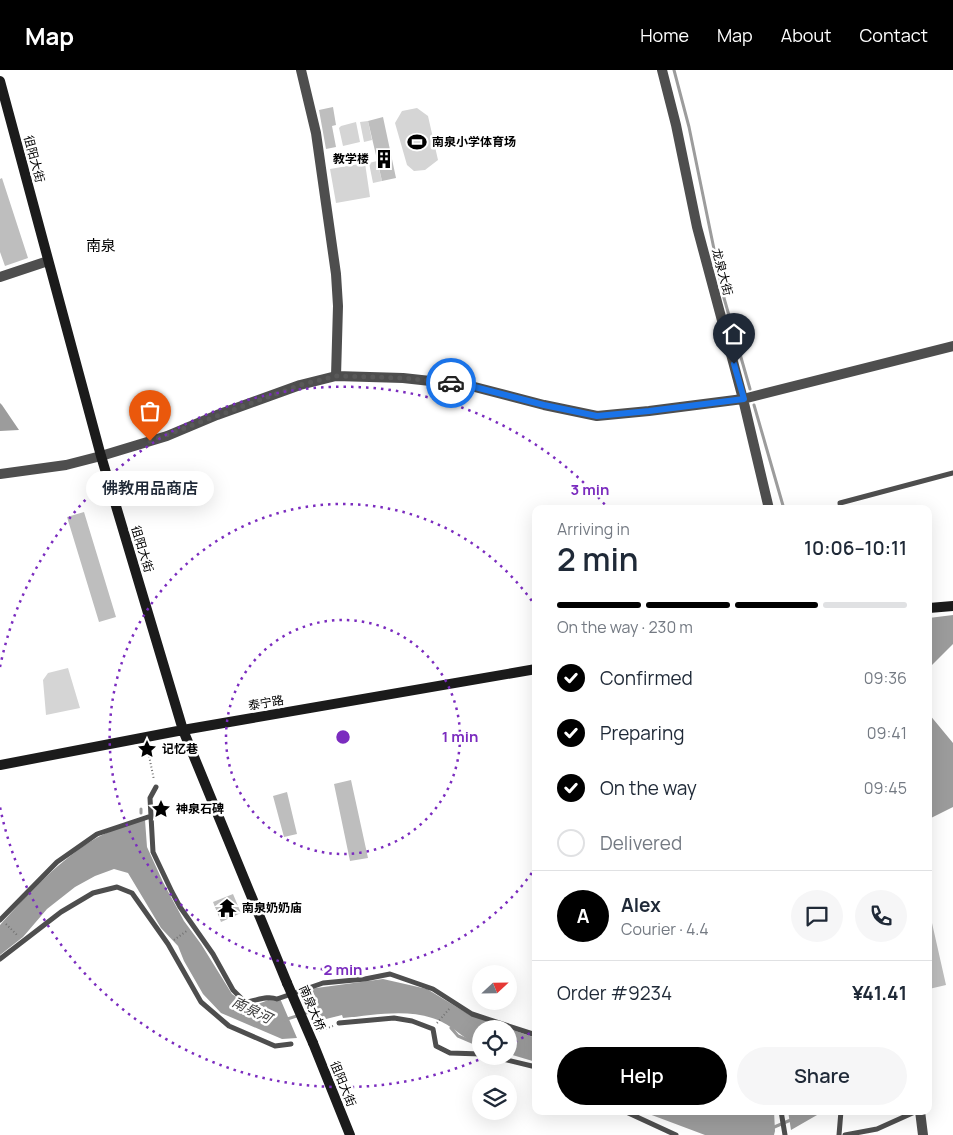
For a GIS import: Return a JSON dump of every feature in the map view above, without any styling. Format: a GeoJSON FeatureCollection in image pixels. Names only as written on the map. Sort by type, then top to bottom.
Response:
{"type":"FeatureCollection","features":[{"type":"Feature","properties":{"kind":"street"},"geometry":{"type":"LineString","coordinates":[[301,70],[316,132],[336,274],[338,306],[336,376]]}},
{"type":"Feature","properties":{"kind":"street","name":"龙泉大街"},"geometry":{"type":"LineString","coordinates":[[662,70],[676,124],[697,228],[744,399],[768,505]]}},
{"type":"Feature","properties":{"kind":"street","name":"徂阳大街"},"geometry":{"type":"LineString","coordinates":[[0,81],[101,456],[183,730],[287,982]]}},
{"type":"Feature","properties":{"kind":"street"},"geometry":{"type":"LineString","coordinates":[[0,277],[48,261]]}},
{"type":"Feature","properties":{"kind":"street"},"geometry":{"type":"LineString","coordinates":[[0,474],[66,465],[101,456],[167,436],[217,415],[300,385],[336,376],[403,378],[467,385],[544,405],[597,416],[744,399],[953,346]]}},
{"type":"Feature","properties":{"kind":"street"},"geometry":{"type":"LineString","coordinates":[[932,608],[949,606]]}},
{"type":"Feature","properties":{"kind":"street","name":"泰宁路"},"geometry":{"type":"LineString","coordinates":[[0,766],[183,730],[532,671]]}},
{"type":"Feature","properties":{"kind":"street","name":"南泉大桥"},"geometry":{"type":"LineString","coordinates":[[287,982],[311,1039]]}},
{"type":"Feature","properties":{"kind":"street","name":"徂阳大街"},"geometry":{"type":"LineString","coordinates":[[311,1039],[350,1135]]}},
{"type":"Feature","properties":{"kind":"street"},"geometry":{"type":"LineString","coordinates":[[919,1115],[923,1135]]}},
{"type":"Feature","properties":{"kind":"lane"},"geometry":{"type":"LineString","coordinates":[[840,505],[840,503],[953,473]]}},
{"type":"Feature","properties":{"kind":"lane"},"geometry":{"type":"LineString","coordinates":[[156,787],[150,798],[153,852],[172,892],[213,954],[233,990],[245,1002],[256,1002],[270,996],[277,999],[323,983],[366,979],[390,974],[433,989],[472,1014],[532,1034]]}},
{"type":"Feature","properties":{"kind":"lane"},"geometry":{"type":"LineString","coordinates":[[0,920],[57,862],[97,834],[151,816]]}},
{"type":"Feature","properties":{"kind":"lane"},"geometry":{"type":"LineString","coordinates":[[0,959],[61,912],[93,893],[117,887],[132,893],[168,944],[201,1002],[229,1026],[274,1046],[291,1044]]}},
{"type":"Feature","properties":{"kind":"lane"},"geometry":{"type":"LineString","coordinates":[[339,1023],[394,1018],[412,1021],[432,1029],[436,1046],[450,1054],[472,1054]]}},
{"type":"Feature","properties":{"kind":"lane"},"geometry":{"type":"LineString","coordinates":[[517,1063],[532,1067]]}},
{"type":"Feature","properties":{"kind":"lane"},"geometry":{"type":"LineString","coordinates":[[633,1115],[676,1135]]}},
{"type":"Feature","properties":{"kind":"lane"},"geometry":{"type":"LineString","coordinates":[[782,1115],[785,1135]]}},
{"type":"Feature","properties":{"kind":"lane"},"geometry":{"type":"LineString","coordinates":[[839,1135],[841,1115]]}},
{"type":"Feature","properties":{"kind":"lane"},"geometry":{"type":"LineString","coordinates":[[845,1135],[877,1129],[909,1115]]}},
{"type":"Feature","properties":{"kind":"path"},"geometry":{"type":"LineString","coordinates":[[145,737],[153,777]]}},
{"type":"Feature","properties":{"kind":"path"},"geometry":{"type":"LineString","coordinates":[[0,920],[24,941]]}},
{"type":"Feature","properties":{"kind":"path"},"geometry":{"type":"LineString","coordinates":[[168,944],[194,926]]}},
{"type":"Feature","properties":{"kind":"path"},"geometry":{"type":"LineString","coordinates":[[432,1029],[454,1002]]}},
{"type":"Feature","properties":{"kind":"path"},"geometry":{"type":"LineString","coordinates":[[311,1039],[339,1023]]}},
{"type":"Feature","properties":{"kind":"shaded area","name":"南泉小学体育场"},"geometry":{"type":"Polygon","coordinates":[[[417,108],[428,116],[438,160],[425,170],[414,171],[407,165],[395,123],[402,111],[417,108]]]}},
{"type":"Feature","properties":{"kind":"shaded area"},"geometry":{"type":"Polygon","coordinates":[[[368,121],[372,140],[364,142],[360,122],[368,121]]]}},
{"type":"Feature","properties":{"kind":"shaded area"},"geometry":{"type":"Polygon","coordinates":[[[356,122],[360,142],[343,146],[339,128],[356,122]]]}},
{"type":"Feature","properties":{"kind":"shaded area"},"geometry":{"type":"Polygon","coordinates":[[[377,161],[382,181],[373,183],[369,163],[377,161]]]}},
{"type":"Feature","properties":{"kind":"shaded area"},"geometry":{"type":"Polygon","coordinates":[[[365,163],[370,197],[336,203],[330,169],[365,163]]]}},
{"type":"Feature","properties":{"kind":"shaded area"},"geometry":{"type":"Polygon","coordinates":[[[68,668],[80,708],[46,715],[43,680],[48,673],[68,668]]]}},
{"type":"Feature","properties":{"kind":"water"},"geometry":{"type":"Polygon","coordinates":[[[0,403],[2,405],[19,430],[0,431],[0,403]]]}},
{"type":"Feature","properties":{"kind":"water"},"geometry":{"type":"Polygon","coordinates":[[[953,615],[953,644],[932,665],[932,618],[953,615]]]}},
{"type":"Feature","properties":{"kind":"water"},"geometry":{"type":"Polygon","coordinates":[[[932,718],[953,743],[953,807],[932,818],[932,718]]]}},
{"type":"Feature","properties":{"kind":"water"},"geometry":{"type":"Polygon","coordinates":[[[145,820],[147,847],[163,882],[184,921],[201,944],[232,994],[250,1007],[279,996],[297,1038],[282,1039],[221,1013],[203,994],[184,961],[178,946],[161,928],[128,873],[114,869],[95,876],[75,887],[47,909],[23,937],[0,955],[0,925],[46,877],[98,837],[121,827],[145,820]]]}},
{"type":"Feature","properties":{"kind":"water"},"geometry":{"type":"Polygon","coordinates":[[[383,979],[427,989],[470,1015],[484,1020],[472,1020],[472,1042],[442,1022],[430,1017],[406,1013],[343,1018],[342,1015],[322,1020],[309,989],[383,979]]]}},
{"type":"Feature","properties":{"kind":"water"},"geometry":{"type":"Polygon","coordinates":[[[517,1031],[532,1037],[532,1061],[517,1056],[517,1031]]]}},
{"type":"Feature","properties":{"kind":"water"},"geometry":{"type":"Polygon","coordinates":[[[652,1115],[774,1115],[774,1135],[705,1135],[652,1115]]]}},
{"type":"Feature","properties":{"kind":"water"},"geometry":{"type":"Polygon","coordinates":[[[789,1115],[817,1115],[791,1130],[789,1115]]]}},
{"type":"Feature","properties":{"kind":"building"},"geometry":{"type":"Polygon","coordinates":[[[333,107],[336,125],[332,126],[336,147],[326,149],[319,110],[333,107]]]}},
{"type":"Feature","properties":{"kind":"building","name":"教学楼"},"geometry":{"type":"Polygon","coordinates":[[[383,117],[396,178],[382,181],[368,121],[383,117]]]}},
{"type":"Feature","properties":{"kind":"building"},"geometry":{"type":"Polygon","coordinates":[[[2,178],[28,258],[5,266],[0,252],[0,179],[2,178]]]}},
{"type":"Feature","properties":{"kind":"building"},"geometry":{"type":"Polygon","coordinates":[[[84,512],[116,617],[99,622],[67,517],[84,512]]]}},
{"type":"Feature","properties":{"kind":"building"},"geometry":{"type":"Polygon","coordinates":[[[351,780],[368,858],[350,861],[334,784],[351,780]]]}},
{"type":"Feature","properties":{"kind":"building"},"geometry":{"type":"Polygon","coordinates":[[[287,792],[297,834],[284,837],[273,796],[287,792]]]}},
{"type":"Feature","properties":{"kind":"building","name":"南泉奶奶庙"},"geometry":{"type":"Polygon","coordinates":[[[233,894],[241,913],[221,922],[213,902],[233,894]]]}},
{"type":"Feature","properties":{"kind":"building"},"geometry":{"type":"Polygon","coordinates":[[[932,923],[946,985],[932,988],[932,923]]]}},
{"type":"Feature","properties":{"kind":"waterway"},"geometry":{"type":"LineString","coordinates":[[674,70],[689,127],[724,298],[750,389]]}},
{"type":"Feature","properties":{"kind":"waterway"},"geometry":{"type":"LineString","coordinates":[[754,405],[783,505]]}},
{"type":"Feature","properties":{"kind":"waterway","name":"南泉河"},"geometry":{"type":"LineString","coordinates":[[284,1020],[322,1008]]}},
{"type":"Feature","properties":{"kind":"waterway","name":"南泉河"},"geometry":{"type":"LineString","coordinates":[[451,1028],[458,1036],[472,1042]]}},
{"type":"Feature","properties":{"kind":"waterway","name":"南泉河"},"geometry":{"type":"LineString","coordinates":[[772,1128],[793,1119]]}},
{"type":"Feature","properties":{"kind":"way so far"},"geometry":{"type":"LineString","coordinates":[[150,441],[300,385],[336,376],[403,378],[451,383]]}},
{"type":"Feature","properties":{"kind":"place","name":"南泉小学体育场"},"geometry":{"type":"Point","coordinates":[417,142]}},
{"type":"Feature","properties":{"kind":"place","name":"教学楼"},"geometry":{"type":"Point","coordinates":[384,159]}},
{"type":"Feature","properties":{"kind":"place","name":"佛教用品商店"},"geometry":{"type":"Point","coordinates":[150,441]}},
{"type":"Feature","properties":{"kind":"place","name":"记忆巷"},"geometry":{"type":"Point","coordinates":[147,749]}},
{"type":"Feature","properties":{"kind":"place","name":"神泉石碑"},"geometry":{"type":"Point","coordinates":[161,809]}},
{"type":"Feature","properties":{"kind":"place","name":"南泉奶奶庙"},"geometry":{"type":"Point","coordinates":[227,908]}},
{"type":"Feature","properties":{"kind":"district","name":"南泉"},"geometry":{"type":"Point","coordinates":[101,246]}},
{"type":"Feature","properties":{"kind":"route"},"geometry":{"type":"LineString","coordinates":[[451,383],[467,385],[544,405],[597,416],[744,399],[734,364]]}}]}
